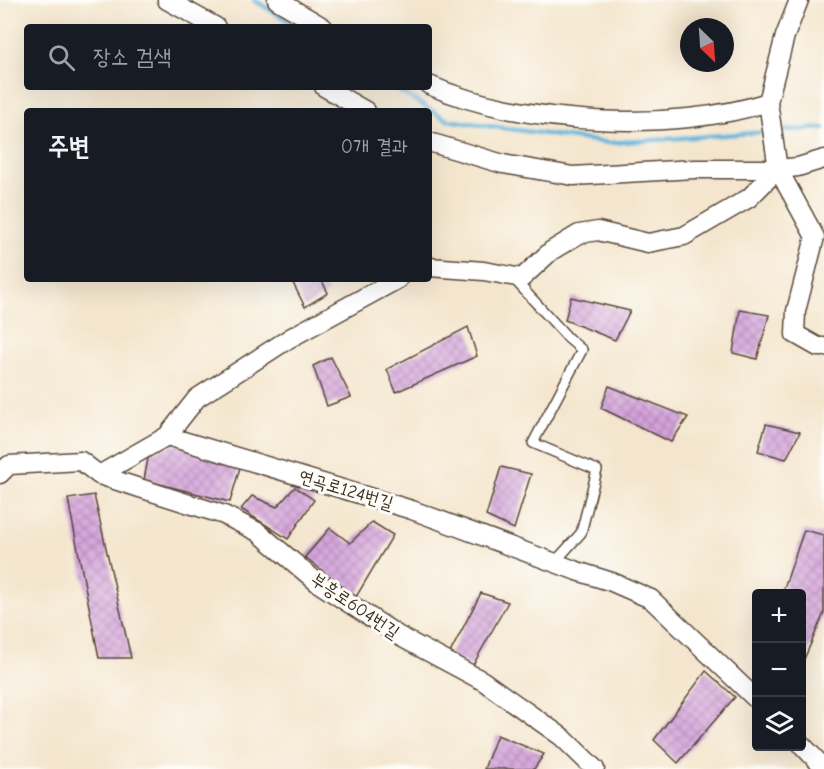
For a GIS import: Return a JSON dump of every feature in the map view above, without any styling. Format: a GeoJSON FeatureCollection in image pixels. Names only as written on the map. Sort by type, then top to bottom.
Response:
{"type":"FeatureCollection","features":[{"type":"Feature","properties":{"kind":"street"},"geometry":{"type":"LineString","coordinates":[[167,0],[211,24]]}},
{"type":"Feature","properties":{"kind":"street"},"geometry":{"type":"LineString","coordinates":[[277,0],[318,24]]}},
{"type":"Feature","properties":{"kind":"street"},"geometry":{"type":"LineString","coordinates":[[798,0],[785,36],[770,109],[778,169],[815,237],[796,311],[795,334],[818,347],[824,347]]}},
{"type":"Feature","properties":{"kind":"street"},"geometry":{"type":"LineString","coordinates":[[432,86],[511,110],[568,118],[654,122],[770,109]]}},
{"type":"Feature","properties":{"kind":"street"},"geometry":{"type":"LineString","coordinates":[[329,90],[361,108]]}},
{"type":"Feature","properties":{"kind":"street"},"geometry":{"type":"LineString","coordinates":[[432,143],[503,164],[573,176],[694,169],[778,169],[798,167],[824,159]]}},
{"type":"Feature","properties":{"kind":"street"},"geometry":{"type":"LineString","coordinates":[[432,267],[484,271],[522,278],[551,251],[579,234],[598,231],[648,243],[684,236],[749,198],[778,169]]}},
{"type":"Feature","properties":{"kind":"street"},"geometry":{"type":"LineString","coordinates":[[99,474],[167,436],[197,398],[290,338],[393,282]]}},
{"type":"Feature","properties":{"kind":"street","name":"연곡로124번길"},"geometry":{"type":"LineString","coordinates":[[167,436],[412,510],[612,582],[651,599],[754,697]]}},
{"type":"Feature","properties":{"kind":"street","name":"부흥로604번길"},"geometry":{"type":"LineString","coordinates":[[0,474],[9,465],[81,461],[99,474],[224,515],[258,532],[318,583],[399,636],[483,681],[562,737],[596,769]]}},
{"type":"Feature","properties":{"kind":"street"},"geometry":{"type":"LineString","coordinates":[[806,750],[824,768]]}},
{"type":"Feature","properties":{"kind":"lane"},"geometry":{"type":"LineString","coordinates":[[511,276],[568,339],[582,350],[533,442],[597,470],[581,533],[554,563]]}},
{"type":"Feature","properties":{"kind":"building"},"geometry":{"type":"Polygon","coordinates":[[[292,282],[322,282],[328,293],[305,307],[292,282]]]}},
{"type":"Feature","properties":{"kind":"building"},"geometry":{"type":"Polygon","coordinates":[[[571,297],[630,311],[615,340],[565,320],[571,297]]]}},
{"type":"Feature","properties":{"kind":"building"},"geometry":{"type":"Polygon","coordinates":[[[740,310],[769,315],[757,359],[733,353],[740,310]]]}},
{"type":"Feature","properties":{"kind":"building"},"geometry":{"type":"Polygon","coordinates":[[[468,327],[477,356],[396,392],[387,369],[468,327]]]}},
{"type":"Feature","properties":{"kind":"building"},"geometry":{"type":"Polygon","coordinates":[[[331,357],[351,397],[327,406],[313,366],[331,357]]]}},
{"type":"Feature","properties":{"kind":"building"},"geometry":{"type":"Polygon","coordinates":[[[609,386],[688,417],[671,442],[601,408],[609,386]]]}},
{"type":"Feature","properties":{"kind":"building"},"geometry":{"type":"Polygon","coordinates":[[[766,424],[800,432],[786,459],[758,451],[766,424]]]}},
{"type":"Feature","properties":{"kind":"building"},"geometry":{"type":"Polygon","coordinates":[[[176,444],[241,464],[230,502],[144,480],[149,453],[176,444]]]}},
{"type":"Feature","properties":{"kind":"building"},"geometry":{"type":"Polygon","coordinates":[[[501,467],[531,474],[514,529],[486,516],[501,467]]]}},
{"type":"Feature","properties":{"kind":"building"},"geometry":{"type":"Polygon","coordinates":[[[295,487],[314,500],[288,539],[241,509],[252,496],[277,507],[295,487]]]}},
{"type":"Feature","properties":{"kind":"building"},"geometry":{"type":"Polygon","coordinates":[[[94,495],[131,658],[99,658],[68,499],[94,495]]]}},
{"type":"Feature","properties":{"kind":"building"},"geometry":{"type":"Polygon","coordinates":[[[372,522],[393,535],[356,597],[305,557],[330,528],[350,543],[372,522]]]}},
{"type":"Feature","properties":{"kind":"building"},"geometry":{"type":"Polygon","coordinates":[[[804,530],[824,535],[824,613],[806,655],[806,589],[784,589],[804,530]]]}},
{"type":"Feature","properties":{"kind":"building"},"geometry":{"type":"Polygon","coordinates":[[[481,593],[508,602],[472,667],[449,655],[481,593]]]}},
{"type":"Feature","properties":{"kind":"building"},"geometry":{"type":"Polygon","coordinates":[[[706,671],[735,697],[678,763],[654,740],[706,671]]]}},
{"type":"Feature","properties":{"kind":"building"},"geometry":{"type":"Polygon","coordinates":[[[497,735],[544,754],[534,769],[484,769],[497,735]]]}},
{"type":"Feature","properties":{"kind":"waterway"},"geometry":{"type":"LineString","coordinates":[[254,0],[293,24]]}},
{"type":"Feature","properties":{"kind":"waterway"},"geometry":{"type":"LineString","coordinates":[[398,90],[427,108]]}},
{"type":"Feature","properties":{"kind":"waterway"},"geometry":{"type":"LineString","coordinates":[[432,111],[447,120],[609,143],[767,132]]}},
{"type":"Feature","properties":{"kind":"waterway"},"geometry":{"type":"LineString","coordinates":[[776,131],[824,128]]}}]}
